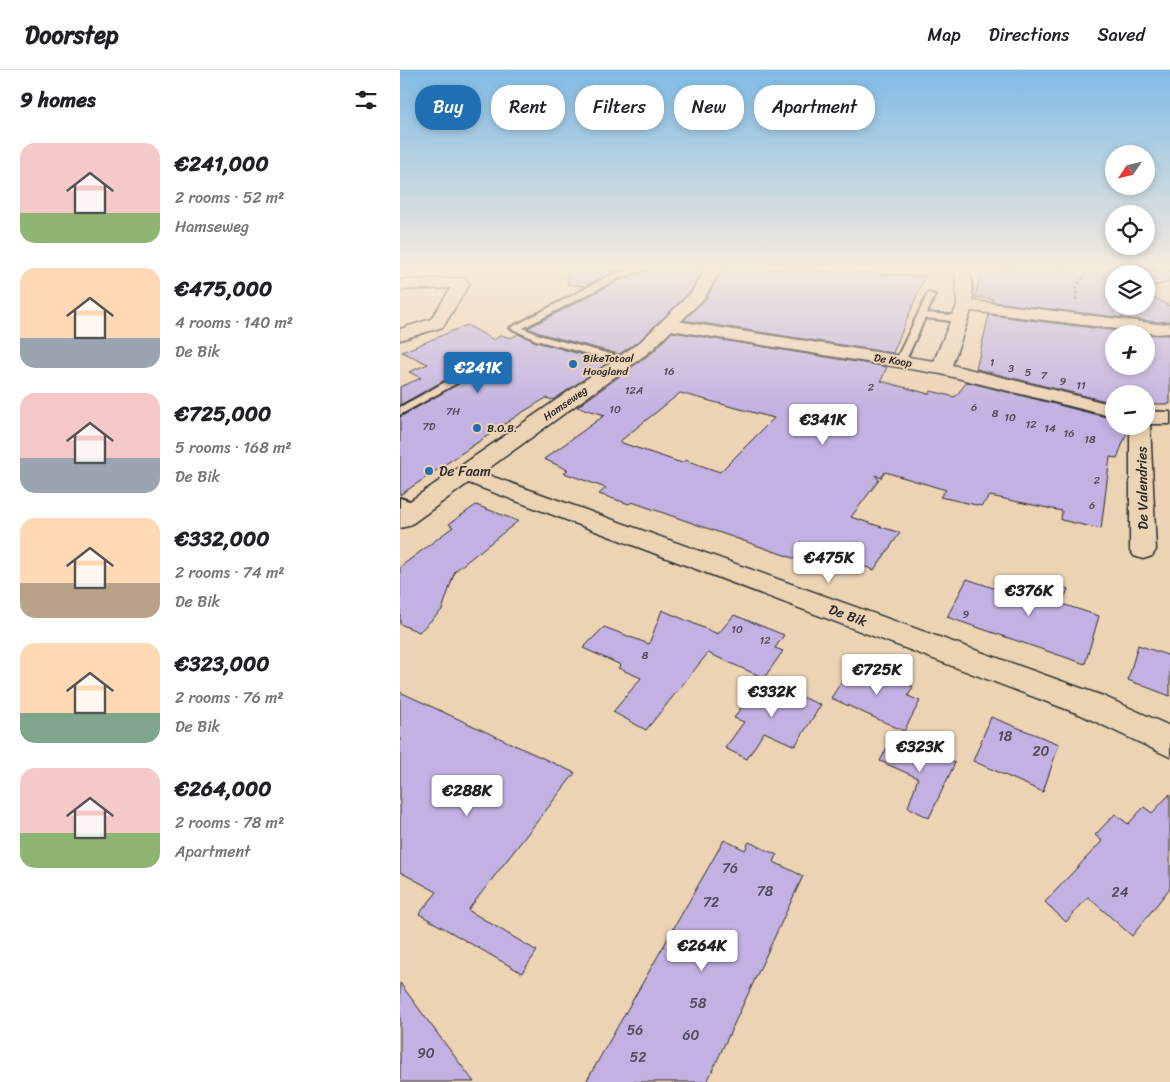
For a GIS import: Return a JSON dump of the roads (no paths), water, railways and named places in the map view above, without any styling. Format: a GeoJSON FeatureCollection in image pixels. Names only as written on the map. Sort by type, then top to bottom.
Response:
{"type":"FeatureCollection","features":[{"type":"Feature","properties":{"kind":"street"},"geometry":{"type":"LineString","coordinates":[[400,335],[437,323],[441,316]]}},
{"type":"Feature","properties":{"kind":"street","name":"Hamseweg"},"geometry":{"type":"LineString","coordinates":[[400,520],[408,505],[466,474],[625,361],[678,316]]}},
{"type":"Feature","properties":{"kind":"street"},"geometry":{"type":"LineString","coordinates":[[941,368],[961,316]]}},
{"type":"Feature","properties":{"kind":"street"},"geometry":{"type":"LineString","coordinates":[[1042,316],[1075,318],[1158,329],[1170,328]]}},
{"type":"Feature","properties":{"kind":"street","name":"De Koop"},"geometry":{"type":"LineString","coordinates":[[670,325],[941,368],[1105,409]]}},
{"type":"Feature","properties":{"kind":"street"},"geometry":{"type":"LineString","coordinates":[[1155,417],[1170,418]]}},
{"type":"Feature","properties":{"kind":"street","name":"De Valendries"},"geometry":{"type":"LineString","coordinates":[[1141,435],[1143,550]]}},
{"type":"Feature","properties":{"kind":"street","name":"De Bik"},"geometry":{"type":"LineString","coordinates":[[466,474],[1091,705],[1136,724],[1170,743]]}},
{"type":"Feature","properties":{"kind":"lane"},"geometry":{"type":"LineString","coordinates":[[538,316],[515,328],[539,338],[625,361]]}},
{"type":"Feature","properties":{"kind":"lane"},"geometry":{"type":"LineString","coordinates":[[900,362],[921,316]]}},
{"type":"Feature","properties":{"kind":"lane"},"geometry":{"type":"LineString","coordinates":[[400,412],[480,366]]}},
{"type":"Feature","properties":{"kind":"place","name":"BikeTotaal Hoogland"},"geometry":{"type":"Point","coordinates":[573,364]}},
{"type":"Feature","properties":{"kind":"place","name":"B.O.B."},"geometry":{"type":"Point","coordinates":[477,428]}},
{"type":"Feature","properties":{"kind":"place","name":"De Faam"},"geometry":{"type":"Point","coordinates":[429,471]}}]}
